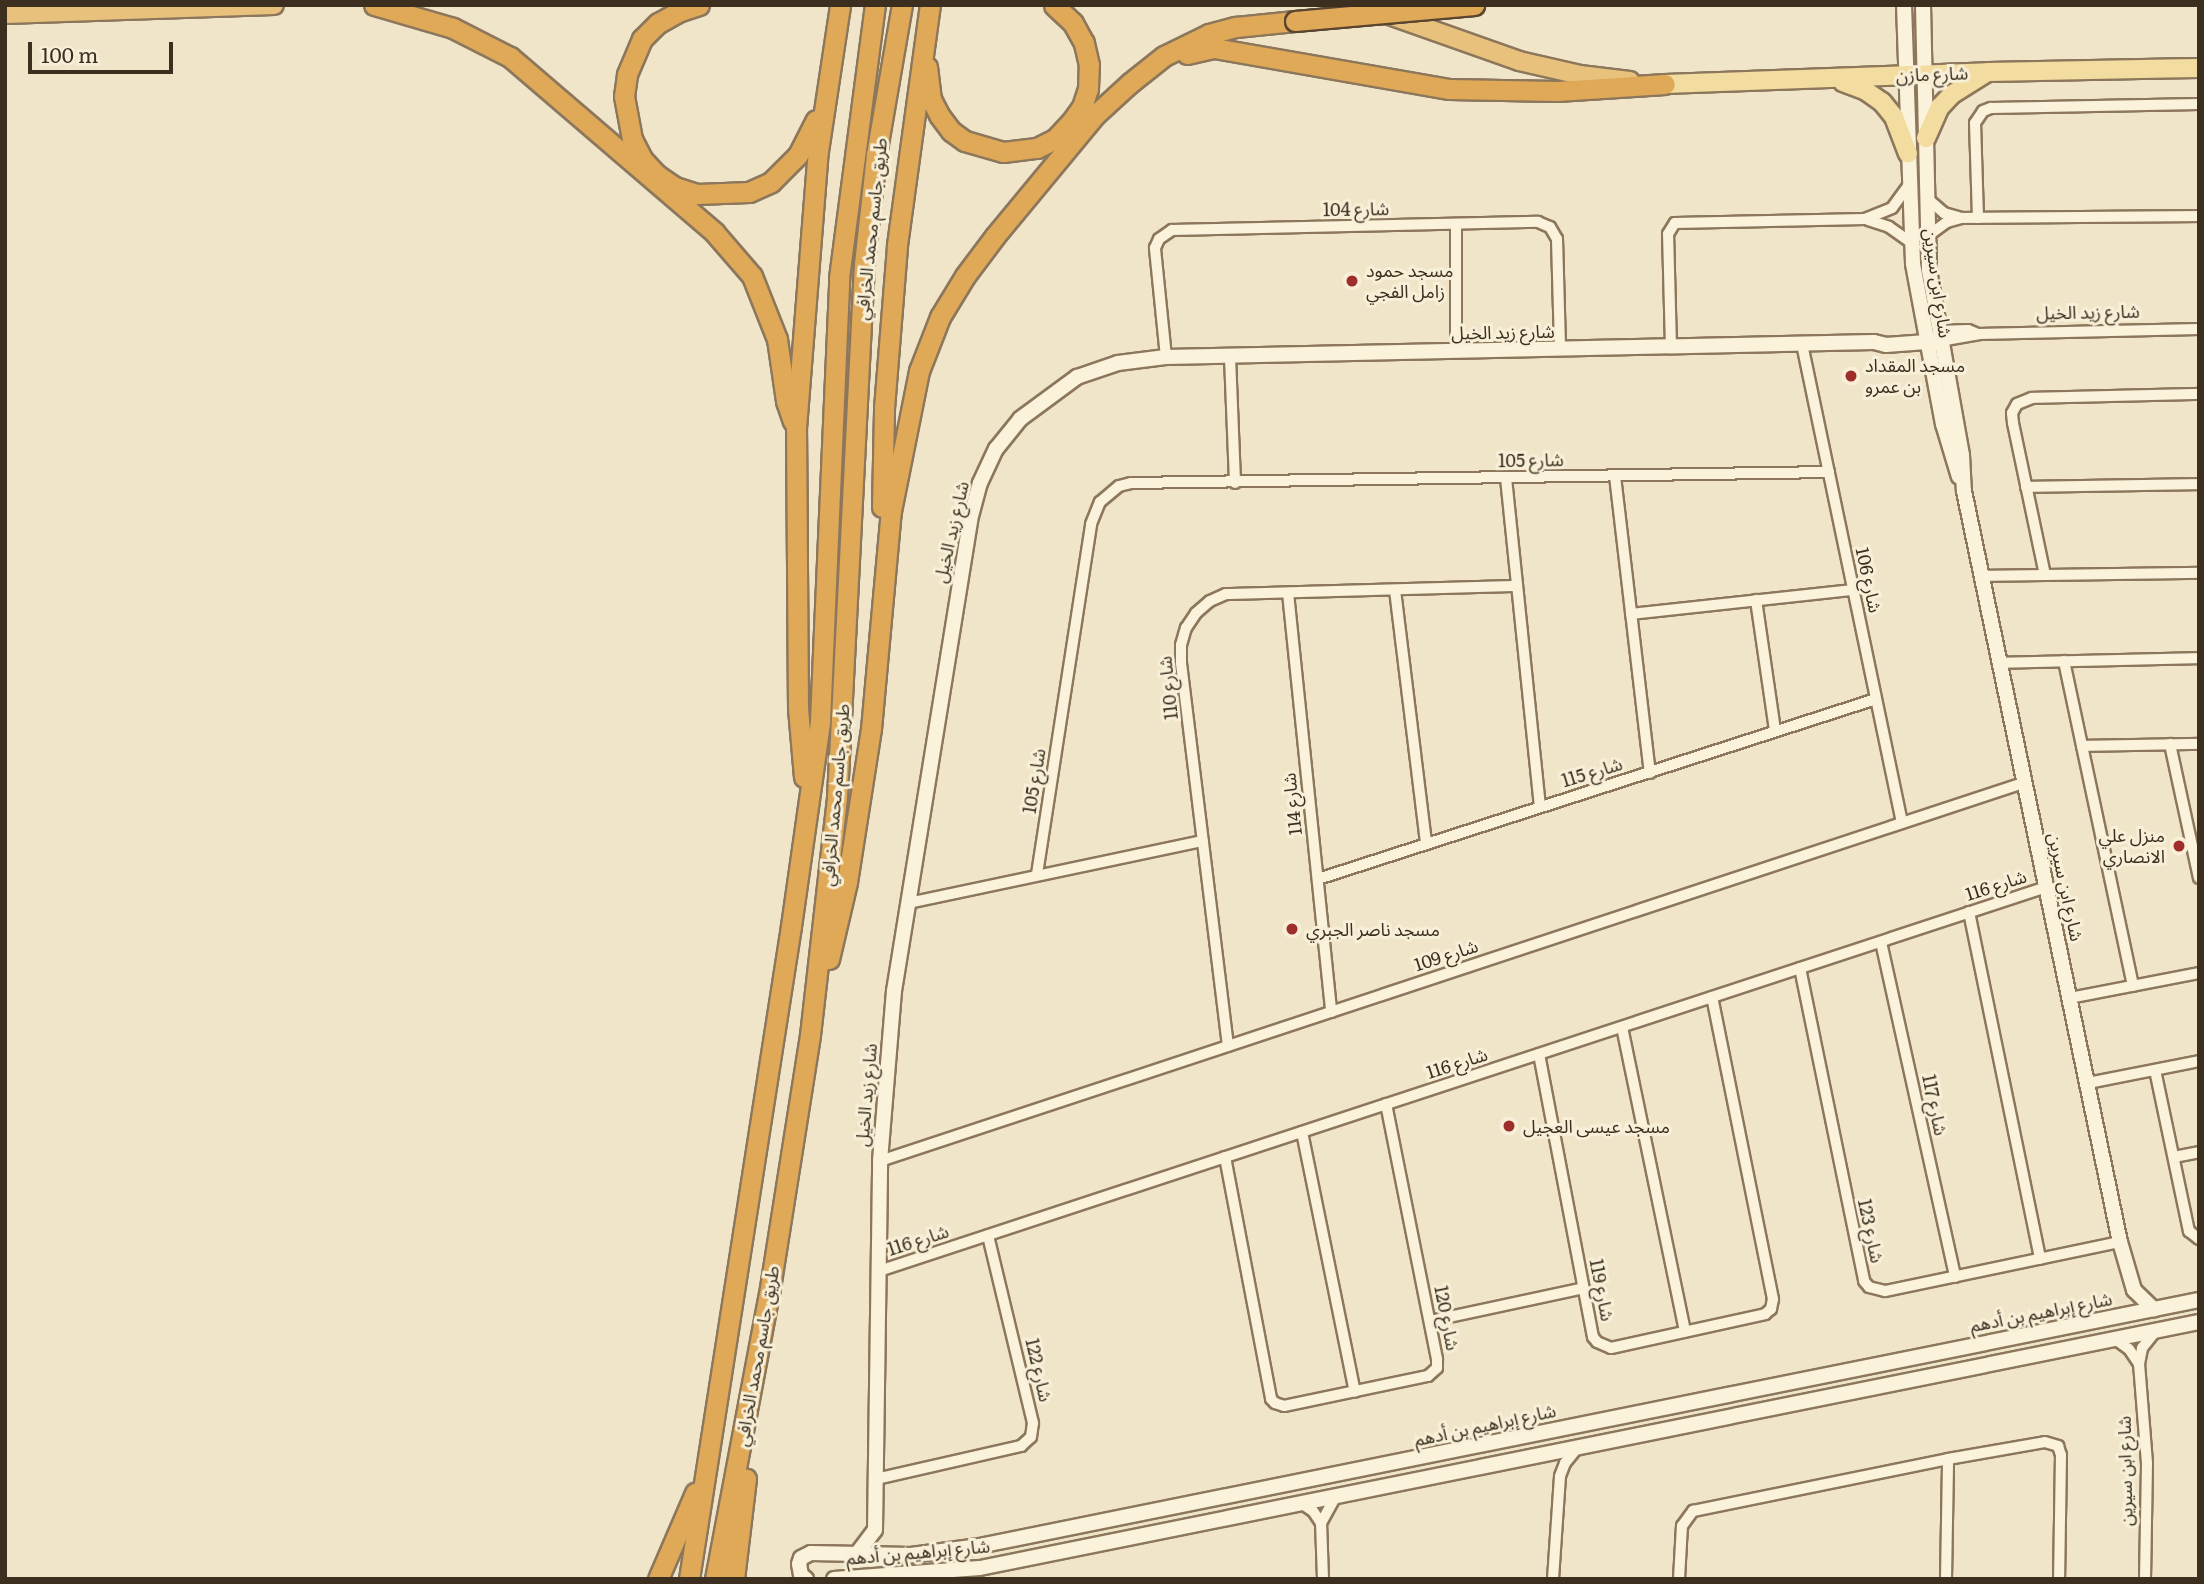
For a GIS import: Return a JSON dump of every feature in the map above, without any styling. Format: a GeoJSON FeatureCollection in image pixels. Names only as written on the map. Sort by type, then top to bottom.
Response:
{"type":"FeatureCollection","features":[{"type":"Feature","properties":{"kind":"highway"},"geometry":{"type":"LineString","coordinates":[[5,14],[274,5]]}},
{"type":"Feature","properties":{"kind":"highway"},"geometry":{"type":"LineString","coordinates":[[374,5],[453,28],[510,57],[714,232],[752,276],[777,339],[786,401],[796,428]]}},
{"type":"Feature","properties":{"kind":"highway"},"geometry":{"type":"LineString","coordinates":[[699,5],[680,11],[659,23],[642,39],[627,75],[624,96],[632,139],[642,159],[657,175],[675,187],[697,194],[749,192],[771,182],[798,155],[827,94]]}},
{"type":"Feature","properties":{"kind":"highway"},"geometry":{"type":"LineString","coordinates":[[807,813],[798,709],[796,428],[818,151],[840,5]]}},
{"type":"Feature","properties":{"kind":"highway","name":"طريق جاسم محمد الخرافي"},"geometry":{"type":"LineString","coordinates":[[689,1579],[820,721],[839,278],[875,5]]}},
{"type":"Feature","properties":{"kind":"highway","name":"طريق جاسم محمد الخرافي"},"geometry":{"type":"LineString","coordinates":[[715,1579],[769,1294],[810,1035],[837,784],[864,264],[877,155],[902,5]]}},
{"type":"Feature","properties":{"kind":"highway"},"geometry":{"type":"LineString","coordinates":[[880,627],[884,408],[899,232],[930,5]]}},
{"type":"Feature","properties":{"kind":"highway"},"geometry":{"type":"LineString","coordinates":[[924,41],[931,99],[951,131],[965,141],[985,149],[1003,152],[1037,148],[1055,139],[1071,122],[1082,107],[1088,89],[1089,65],[1084,44],[1073,23],[1054,5]]}},
{"type":"Feature","properties":{"kind":"highway"},"geometry":{"type":"LineString","coordinates":[[1340,5],[1378,12],[1519,61],[1580,75],[1665,85]]}},
{"type":"Feature","properties":{"kind":"highway"},"geometry":{"type":"LineString","coordinates":[[810,1035],[847,882],[859,812],[871,729],[891,511],[907,423],[919,371],[940,317],[965,276],[1095,115],[1164,56],[1209,34],[1236,27],[1474,5]]}},
{"type":"Feature","properties":{"kind":"highway"},"geometry":{"type":"LineString","coordinates":[[1130,83],[1192,51],[1214,48],[1450,89],[1557,91],[1665,85]]}},
{"type":"Feature","properties":{"kind":"highway"},"geometry":{"type":"LineString","coordinates":[[734,1579],[769,1294]]}},
{"type":"Feature","properties":{"kind":"highway"},"geometry":{"type":"LineString","coordinates":[[658,1579],[706,1466]]}},
{"type":"Feature","properties":{"kind":"main road","name":"شارع مازن"},"geometry":{"type":"LineString","coordinates":[[1665,85],[1925,74],[2199,68]]}},
{"type":"Feature","properties":{"kind":"main road"},"geometry":{"type":"LineString","coordinates":[[1926,138],[1940,107],[1951,95],[1988,72]]}},
{"type":"Feature","properties":{"kind":"main road"},"geometry":{"type":"LineString","coordinates":[[1822,80],[1845,82],[1882,102],[1894,117],[1908,153]]}},
{"type":"Feature","properties":{"kind":"street","name":"شارع ابن سيرين"},"geometry":{"type":"LineString","coordinates":[[1904,5],[1912,243],[1932,336],[1946,441],[1964,491],[2120,1242],[2134,1290]]}},
{"type":"Feature","properties":{"kind":"street","name":"شارع ابن سيرين"},"geometry":{"type":"LineString","coordinates":[[1923,5],[1932,336]]}},
{"type":"Feature","properties":{"kind":"street"},"geometry":{"type":"LineString","coordinates":[[1978,218],[1975,128],[1977,118],[1983,111],[2199,104]]}},
{"type":"Feature","properties":{"kind":"street"},"geometry":{"type":"LineString","coordinates":[[1870,218],[1898,202],[1908,186]]}},
{"type":"Feature","properties":{"kind":"street"},"geometry":{"type":"LineString","coordinates":[[1929,200],[1944,213],[1961,218]]}},
{"type":"Feature","properties":{"kind":"street"},"geometry":{"type":"LineString","coordinates":[[1929,235],[1947,222],[1961,218],[2199,216]]}},
{"type":"Feature","properties":{"kind":"street"},"geometry":{"type":"LineString","coordinates":[[1671,347],[1668,234],[1675,223],[1870,218],[1912,243]]}},
{"type":"Feature","properties":{"kind":"street","name":"شارع 104"},"geometry":{"type":"LineString","coordinates":[[1166,357],[1155,248],[1158,239],[1172,230],[1538,222],[1554,231],[1557,239],[1560,349]]}},
{"type":"Feature","properties":{"kind":"street"},"geometry":{"type":"LineString","coordinates":[[1456,224],[1456,352]]}},
{"type":"Feature","properties":{"kind":"street","name":"شارع زيد الخيل"},"geometry":{"type":"LineString","coordinates":[[875,1530],[880,1161],[894,991],[970,520],[981,483],[996,449],[1020,419],[1077,377],[1118,363],[1166,357],[1874,342],[1886,345],[1932,336],[2199,329]]}},
{"type":"Feature","properties":{"kind":"street","name":"شارع 106"},"geometry":{"type":"LineString","coordinates":[[1802,344],[1902,823]]}},
{"type":"Feature","properties":{"kind":"street"},"geometry":{"type":"LineString","coordinates":[[1230,357],[1235,483]]}},
{"type":"Feature","properties":{"kind":"street"},"geometry":{"type":"LineString","coordinates":[[2045,575],[2012,418],[2017,404],[2032,397],[2199,394]]}},
{"type":"Feature","properties":{"kind":"street","name":"شارع 105"},"geometry":{"type":"LineString","coordinates":[[1037,874],[1091,524],[1100,502],[1119,486],[1131,483],[1829,472]]}},
{"type":"Feature","properties":{"kind":"street"},"geometry":{"type":"LineString","coordinates":[[1615,476],[1650,773]]}},
{"type":"Feature","properties":{"kind":"street"},"geometry":{"type":"LineString","coordinates":[[1506,478],[1539,806]]}},
{"type":"Feature","properties":{"kind":"street"},"geometry":{"type":"LineString","coordinates":[[2026,487],[2199,484]]}},
{"type":"Feature","properties":{"kind":"street"},"geometry":{"type":"LineString","coordinates":[[1980,576],[2199,573]]}},
{"type":"Feature","properties":{"kind":"street","name":"شارع 110"},"geometry":{"type":"LineString","coordinates":[[1227,1046],[1181,663],[1181,645],[1186,628],[1203,607],[1226,594],[1517,586]]}},
{"type":"Feature","properties":{"kind":"street"},"geometry":{"type":"LineString","coordinates":[[1395,590],[1426,844]]}},
{"type":"Feature","properties":{"kind":"street"},"geometry":{"type":"LineString","coordinates":[[1631,614],[1853,590]]}},
{"type":"Feature","properties":{"kind":"street","name":"شارع 114"},"geometry":{"type":"LineString","coordinates":[[1289,593],[1331,1012]]}},
{"type":"Feature","properties":{"kind":"street"},"geometry":{"type":"LineString","coordinates":[[1756,600],[1775,730]]}},
{"type":"Feature","properties":{"kind":"street"},"geometry":{"type":"LineString","coordinates":[[1998,663],[2199,658]]}},
{"type":"Feature","properties":{"kind":"street"},"geometry":{"type":"LineString","coordinates":[[2064,661],[2133,986]]}},
{"type":"Feature","properties":{"kind":"street","name":"شارع 115"},"geometry":{"type":"LineString","coordinates":[[1318,879],[1876,699]]}},
{"type":"Feature","properties":{"kind":"street"},"geometry":{"type":"LineString","coordinates":[[2170,744],[2199,878]]}},
{"type":"Feature","properties":{"kind":"street"},"geometry":{"type":"LineString","coordinates":[[2082,746],[2199,744]]}},
{"type":"Feature","properties":{"kind":"street","name":"شارع 109"},"geometry":{"type":"LineString","coordinates":[[880,1161],[2023,783]]}},
{"type":"Feature","properties":{"kind":"street"},"geometry":{"type":"LineString","coordinates":[[908,903],[1203,841]]}},
{"type":"Feature","properties":{"kind":"street","name":"شارع 116"},"geometry":{"type":"LineString","coordinates":[[878,1271],[2046,887]]}},
{"type":"Feature","properties":{"kind":"street"},"geometry":{"type":"LineString","coordinates":[[1969,912],[2040,1259]]}},
{"type":"Feature","properties":{"kind":"street","name":"شارع 117"},"geometry":{"type":"LineString","coordinates":[[1881,942],[1955,1277]]}},
{"type":"Feature","properties":{"kind":"street","name":"شارع 123"},"geometry":{"type":"LineString","coordinates":[[1800,968],[1864,1281],[1873,1289],[1885,1291],[2120,1242]]}},
{"type":"Feature","properties":{"kind":"street"},"geometry":{"type":"LineString","coordinates":[[2070,998],[2199,973]]}},
{"type":"Feature","properties":{"kind":"street","name":"شارع 119"},"geometry":{"type":"LineString","coordinates":[[1539,1054],[1593,1337],[1603,1347],[1615,1347],[1765,1314],[1772,1309],[1773,1299],[1712,997]]}},
{"type":"Feature","properties":{"kind":"street"},"geometry":{"type":"LineString","coordinates":[[1622,1027],[1685,1332]]}},
{"type":"Feature","properties":{"kind":"street"},"geometry":{"type":"LineString","coordinates":[[2088,1083],[2199,1061]]}},
{"type":"Feature","properties":{"kind":"street"},"geometry":{"type":"LineString","coordinates":[[2155,1070],[2189,1231],[2199,1239]]}},
{"type":"Feature","properties":{"kind":"street","name":"شارع 120"},"geometry":{"type":"LineString","coordinates":[[1225,1157],[1271,1399],[1284,1406],[1428,1376],[1434,1372],[1437,1359],[1386,1104]]}},
{"type":"Feature","properties":{"kind":"street"},"geometry":{"type":"LineString","coordinates":[[1302,1132],[1355,1392]]}},
{"type":"Feature","properties":{"kind":"street"},"geometry":{"type":"LineString","coordinates":[[2174,1157],[2199,1152]]}},
{"type":"Feature","properties":{"kind":"street","name":"شارع 122"},"geometry":{"type":"LineString","coordinates":[[876,1479],[1021,1446],[1031,1437],[1033,1423],[988,1235]]}},
{"type":"Feature","properties":{"kind":"street"},"geometry":{"type":"LineString","coordinates":[[1430,1321],[1584,1288]]}},
{"type":"Feature","properties":{"kind":"street"},"geometry":{"type":"LineString","coordinates":[[2118,1317],[2134,1290],[2154,1309]]}},
{"type":"Feature","properties":{"kind":"street","name":"شارع إبراهيم بن أدهم"},"geometry":{"type":"LineString","coordinates":[[806,1579],[801,1575],[799,1564],[806,1555],[893,1554],[979,1546],[2199,1300]]}},
{"type":"Feature","properties":{"kind":"street","name":"شارع إبراهيم بن أدهم"},"geometry":{"type":"LineString","coordinates":[[834,1579],[960,1574],[2197,1324]]}},
{"type":"Feature","properties":{"kind":"street"},"geometry":{"type":"LineString","coordinates":[[2139,1364],[2146,1341],[2157,1331]]}},
{"type":"Feature","properties":{"kind":"street"},"geometry":{"type":"LineString","coordinates":[[2115,1339],[2129,1349],[2139,1364]]}},
{"type":"Feature","properties":{"kind":"street","name":"شارع ابن سيرين"},"geometry":{"type":"LineString","coordinates":[[2139,1364],[2147,1463],[2145,1579]]}},
{"type":"Feature","properties":{"kind":"street"},"geometry":{"type":"LineString","coordinates":[[1862,1368],[1859,1381],[1867,1390]]}},
{"type":"Feature","properties":{"kind":"street"},"geometry":{"type":"LineString","coordinates":[[1829,1374],[1839,1382],[1839,1392],[1835,1396]]}},
{"type":"Feature","properties":{"kind":"street"},"geometry":{"type":"LineString","coordinates":[[1679,1579],[1682,1526],[1693,1511],[1948,1459],[2046,1442],[2058,1446],[2061,1455],[2059,1579]]}},
{"type":"Feature","properties":{"kind":"street"},"geometry":{"type":"LineString","coordinates":[[1553,1579],[1560,1476],[1565,1463],[1577,1448]]}},
{"type":"Feature","properties":{"kind":"street"},"geometry":{"type":"LineString","coordinates":[[1544,1455],[1557,1465],[1560,1476]]}},
{"type":"Feature","properties":{"kind":"street"},"geometry":{"type":"LineString","coordinates":[[1946,1579],[1948,1459]]}},
{"type":"Feature","properties":{"kind":"street"},"geometry":{"type":"LineString","coordinates":[[1323,1579],[1321,1523],[1336,1496]]}},
{"type":"Feature","properties":{"kind":"street"},"geometry":{"type":"LineString","coordinates":[[1301,1503],[1313,1511],[1321,1523]]}},
{"type":"Feature","properties":{"kind":"street"},"geometry":{"type":"LineString","coordinates":[[856,1555],[875,1530],[893,1554]]}},
{"type":"Feature","properties":{"kind":"street"},"geometry":{"type":"LineString","coordinates":[[984,1579],[995,1565]]}},
{"type":"Feature","properties":{"kind":"place","name":"مسجد حمود زامل الفجي"},"geometry":{"type":"Point","coordinates":[1352,281]}},
{"type":"Feature","properties":{"kind":"place","name":"مسجد المقداد بن عمرو"},"geometry":{"type":"Point","coordinates":[1851,376]}},
{"type":"Feature","properties":{"kind":"place","name":"منزل علي الانصاري"},"geometry":{"type":"Point","coordinates":[2179,846]}},
{"type":"Feature","properties":{"kind":"place","name":"مسجد ناصر الجبري"},"geometry":{"type":"Point","coordinates":[1292,929]}},
{"type":"Feature","properties":{"kind":"place","name":"مسجد عيسى العجيل"},"geometry":{"type":"Point","coordinates":[1509,1126]}}]}
